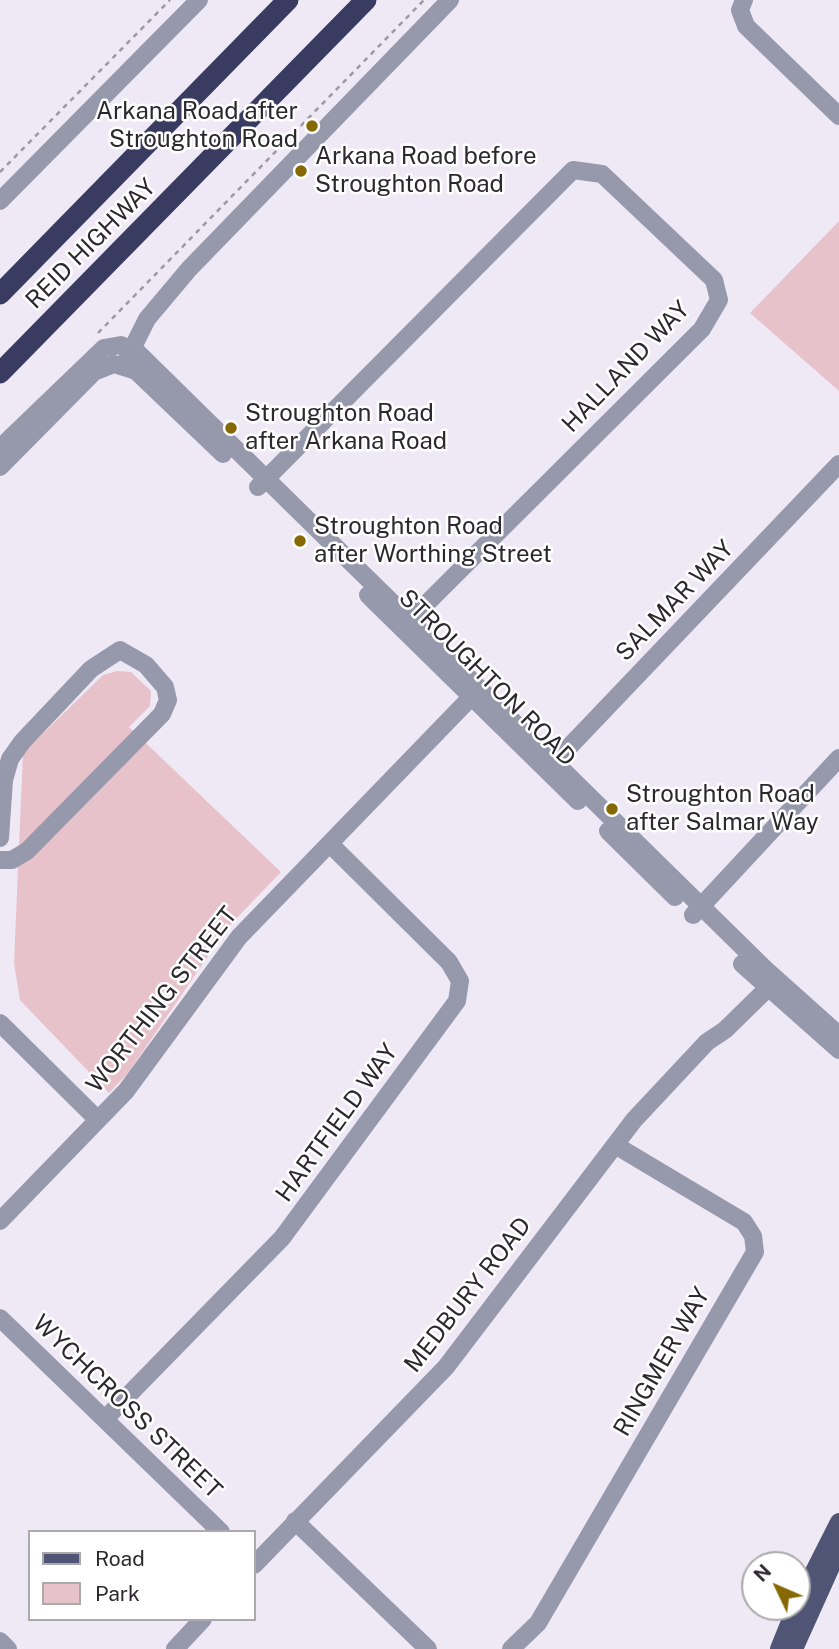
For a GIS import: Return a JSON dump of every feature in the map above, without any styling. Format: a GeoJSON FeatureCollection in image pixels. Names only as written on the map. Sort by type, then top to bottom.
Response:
{"type":"FeatureCollection","features":[{"type":"Feature","properties":{"kind":"highway","name":"REID HIGHWAY"},"geometry":{"type":"LineString","coordinates":[[0,294],[288,0]]}},
{"type":"Feature","properties":{"kind":"highway","name":"REID HIGHWAY"},"geometry":{"type":"LineString","coordinates":[[0,373],[366,0]]}},
{"type":"Feature","properties":{"kind":"main road"},"geometry":{"type":"LineString","coordinates":[[811,1578],[839,1522]]}},
{"type":"Feature","properties":{"kind":"main road"},"geometry":{"type":"LineString","coordinates":[[794,1649],[839,1549]]}},
{"type":"Feature","properties":{"kind":"main road"},"geometry":{"type":"LineString","coordinates":[[779,1649],[791,1621]]}},
{"type":"Feature","properties":{"kind":"street"},"geometry":{"type":"LineString","coordinates":[[0,201],[199,0]]}},
{"type":"Feature","properties":{"kind":"street"},"geometry":{"type":"LineString","coordinates":[[0,467],[116,351],[128,330],[173,276],[189,269],[450,0]]}},
{"type":"Feature","properties":{"kind":"street"},"geometry":{"type":"LineString","coordinates":[[744,0],[740,10],[746,26],[839,116]]}},
{"type":"Feature","properties":{"kind":"street","name":"HALLAND WAY"},"geometry":{"type":"LineString","coordinates":[[261,483],[573,170],[601,174],[714,280],[719,300],[702,329],[406,624]]}},
{"type":"Feature","properties":{"kind":"street"},"geometry":{"type":"LineString","coordinates":[[0,448],[116,351]]}},
{"type":"Feature","properties":{"kind":"street","name":"STROUGHTON ROAD"},"geometry":{"type":"LineString","coordinates":[[116,351],[261,483],[839,1049]]}},
{"type":"Feature","properties":{"kind":"street","name":"SALMAR WAY"},"geometry":{"type":"LineString","coordinates":[[551,766],[839,464]]}},
{"type":"Feature","properties":{"kind":"street"},"geometry":{"type":"LineString","coordinates":[[0,838],[4,780],[10,759],[22,742],[91,669],[120,650],[146,666],[165,687],[168,700],[162,714],[27,851],[12,860],[0,860]]}},
{"type":"Feature","properties":{"kind":"street","name":"WORTHING STREET"},"geometry":{"type":"LineString","coordinates":[[0,1221],[126,1091],[239,937],[475,694]]}},
{"type":"Feature","properties":{"kind":"street"},"geometry":{"type":"LineString","coordinates":[[697,910],[839,758]]}},
{"type":"Feature","properties":{"kind":"street","name":"HARTFIELD WAY"},"geometry":{"type":"LineString","coordinates":[[105,1419],[282,1238],[457,1001],[460,981],[449,962],[330,844]]}},
{"type":"Feature","properties":{"kind":"street","name":"STROUGHTON ROAD"},"geometry":{"type":"LineString","coordinates":[[767,979],[839,1035]]}},
{"type":"Feature","properties":{"kind":"street","name":"MEDBURY ROAD"},"geometry":{"type":"LineString","coordinates":[[256,1563],[446,1367],[634,1119],[707,1042],[725,1030],[767,979]]}},
{"type":"Feature","properties":{"kind":"street"},"geometry":{"type":"LineString","coordinates":[[0,1023],[98,1120]]}},
{"type":"Feature","properties":{"kind":"street","name":"RINGMER WAY"},"geometry":{"type":"LineString","coordinates":[[511,1649],[538,1623],[755,1252],[753,1236],[744,1222],[615,1145]]}},
{"type":"Feature","properties":{"kind":"street","name":"WYCHCROSS STREET"},"geometry":{"type":"LineString","coordinates":[[0,1318],[218,1530]]}},
{"type":"Feature","properties":{"kind":"street"},"geometry":{"type":"LineString","coordinates":[[295,1521],[428,1649]]}},
{"type":"Feature","properties":{"kind":"street"},"geometry":{"type":"LineString","coordinates":[[175,1649],[201,1621]]}},
{"type":"Feature","properties":{"kind":"street"},"geometry":{"type":"LineString","coordinates":[[0,1641],[8,1649]]}},
{"type":"Feature","properties":{"kind":"path"},"geometry":{"type":"LineString","coordinates":[[0,172],[170,0]]}},
{"type":"Feature","properties":{"kind":"path"},"geometry":{"type":"LineString","coordinates":[[116,351],[424,0]]}},
{"type":"Feature","properties":{"kind":"green space"},"geometry":{"type":"Polygon","coordinates":[[[839,221],[839,391],[750,313],[839,221]]]}},
{"type":"Feature","properties":{"kind":"green space"},"geometry":{"type":"Polygon","coordinates":[[[117,671],[131,672],[151,691],[150,706],[129,727],[281,872],[228,927],[128,1073],[109,1093],[20,1000],[14,963],[23,753],[103,675],[117,671]]]}},
{"type":"Feature","properties":{"kind":"place","name":"Arkana Road after Stroughton Road"},"geometry":{"type":"Point","coordinates":[312,126]}},
{"type":"Feature","properties":{"kind":"place","name":"Arkana Road before Stroughton Road"},"geometry":{"type":"Point","coordinates":[301,171]}},
{"type":"Feature","properties":{"kind":"place","name":"Stroughton Road after Arkana Road"},"geometry":{"type":"Point","coordinates":[231,428]}},
{"type":"Feature","properties":{"kind":"place","name":"Stroughton Road after Worthing Street"},"geometry":{"type":"Point","coordinates":[300,541]}},
{"type":"Feature","properties":{"kind":"place","name":"Stroughton Road after Salmar Way"},"geometry":{"type":"Point","coordinates":[612,809]}}]}
